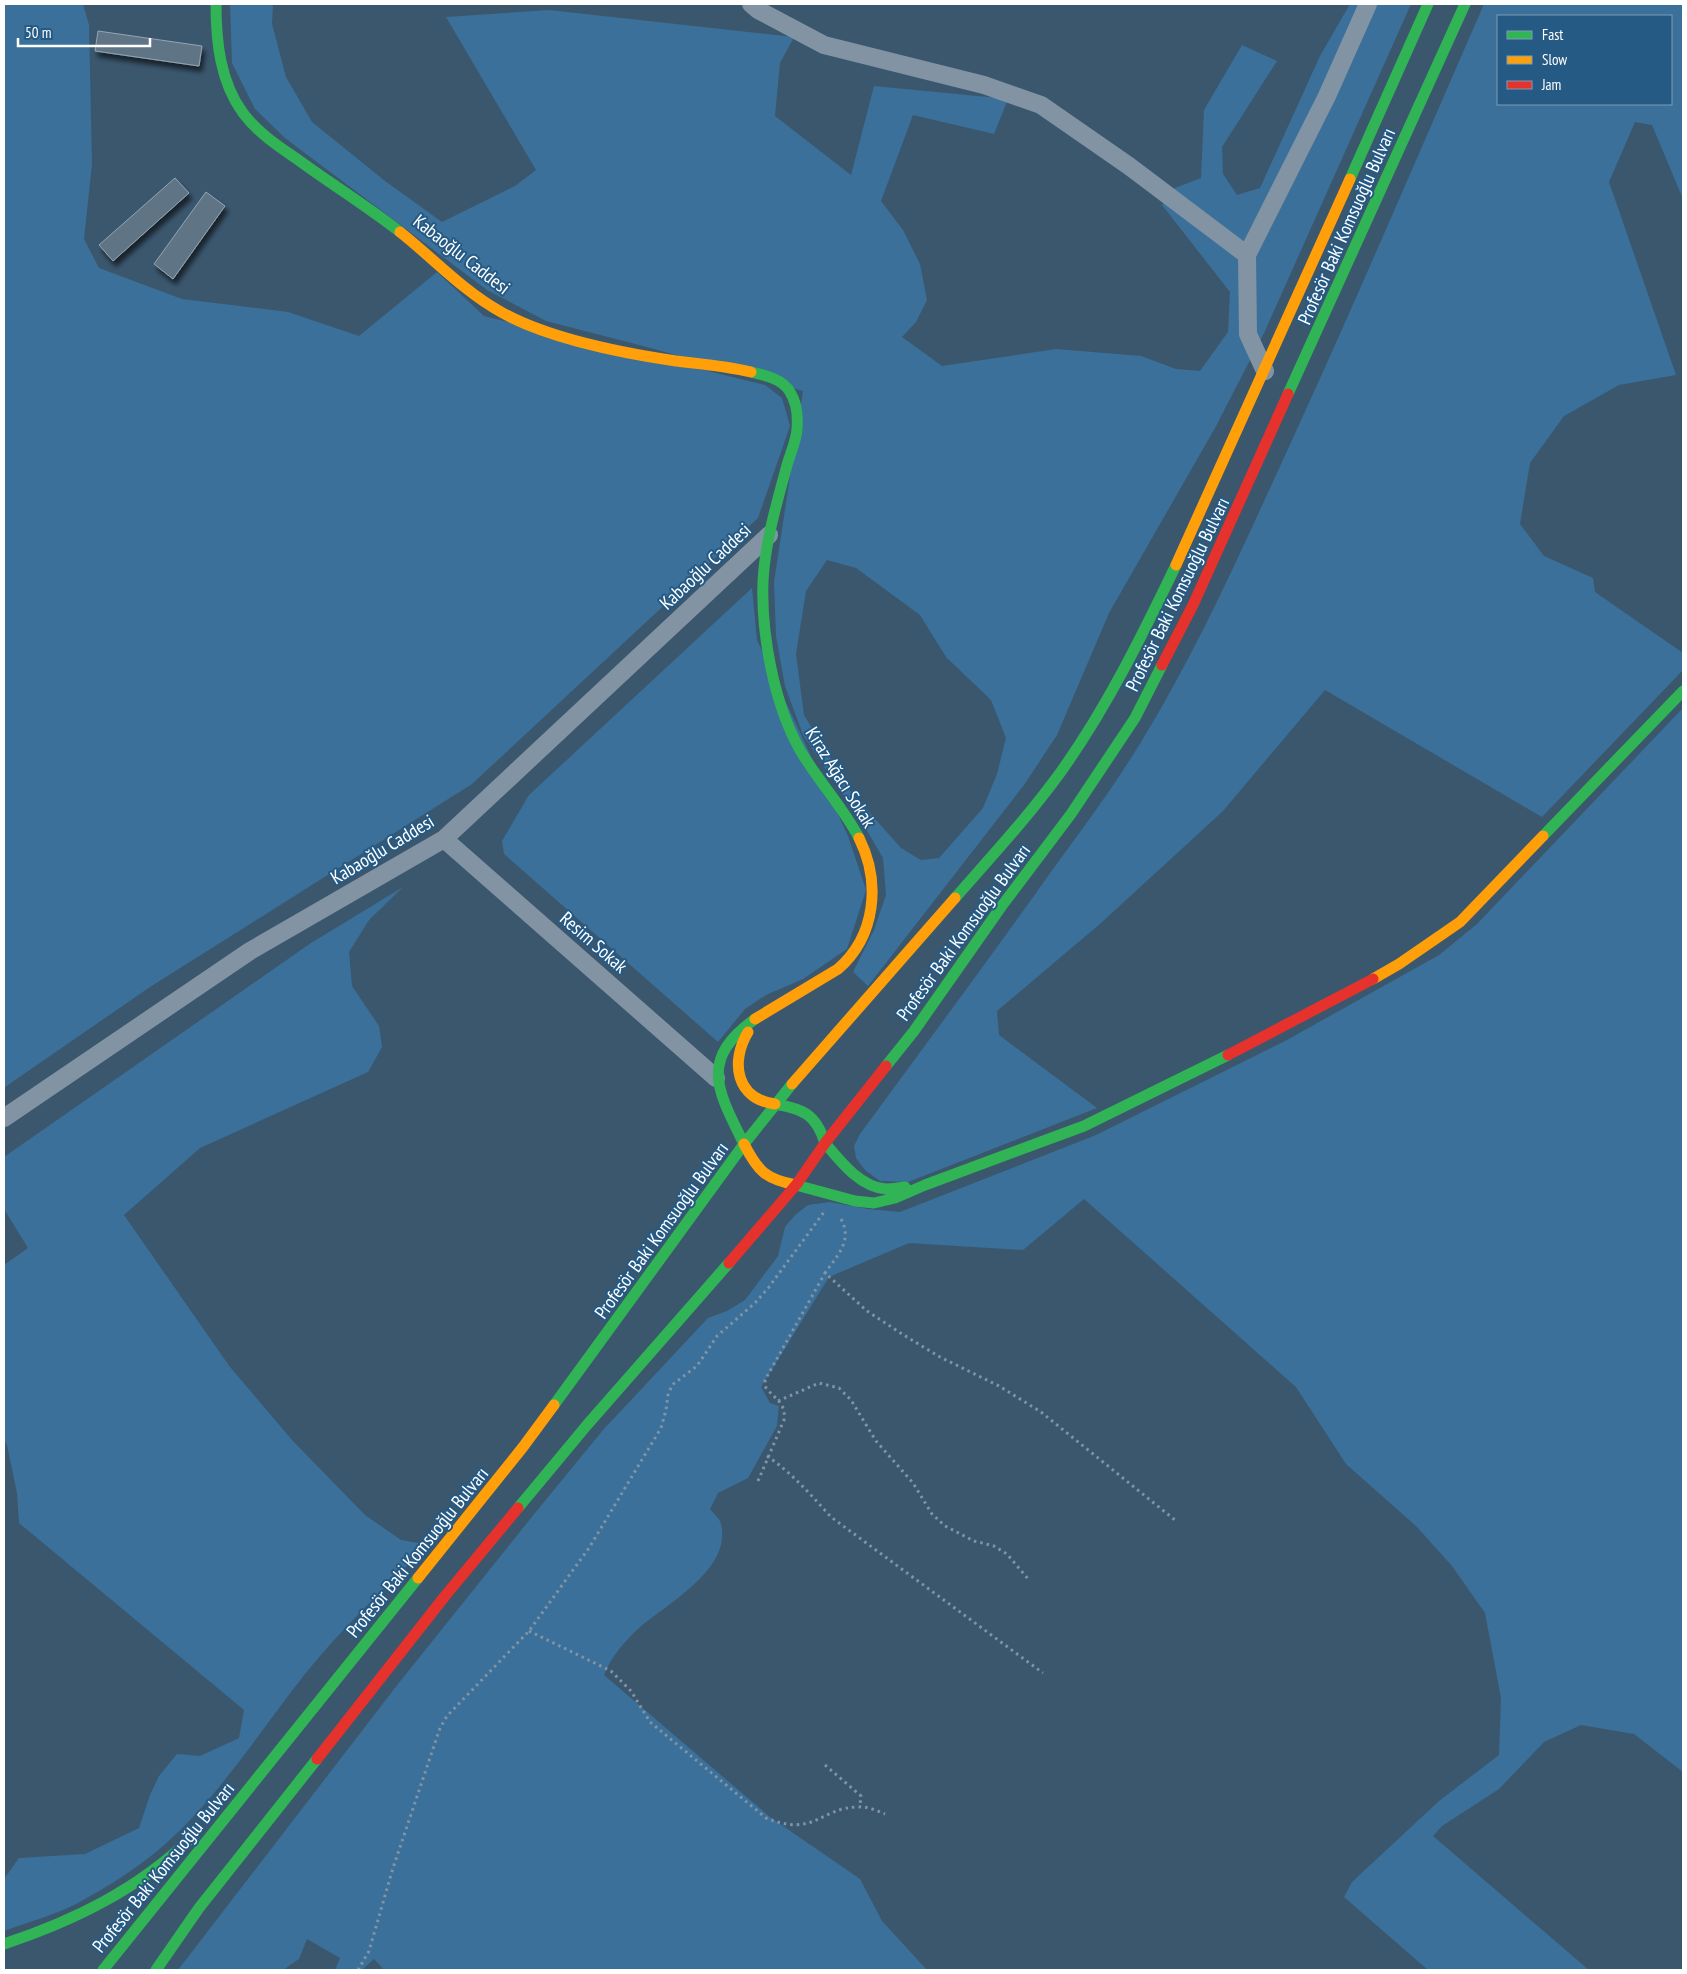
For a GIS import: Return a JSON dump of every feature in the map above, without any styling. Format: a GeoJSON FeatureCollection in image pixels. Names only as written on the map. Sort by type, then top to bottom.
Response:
{"type":"FeatureCollection","features":[{"type":"Feature","properties":{"kind":"main road","name":"Kabaoğlu Caddesi"},"geometry":{"type":"LineString","coordinates":[[216,4],[220,56],[228,84],[239,108],[254,126],[397,229],[491,306],[512,319],[538,329],[664,359],[756,372],[774,380],[789,390],[795,406],[797,431],[769,534]]}},
{"type":"Feature","properties":{"kind":"main road","name":"Profesör Baki Komsuoğlu Bulvarı"},"geometry":{"type":"LineString","coordinates":[[775,1104],[1036,805],[1076,750],[1134,650],[1191,532],[1265,371],[1428,4]]}},
{"type":"Feature","properties":{"kind":"main road","name":"Profesör Baki Komsuoğlu Bulvarı"},"geometry":{"type":"LineString","coordinates":[[825,1143],[914,1031],[1001,907],[1071,814],[1136,718],[1220,548],[1465,4]]}},
{"type":"Feature","properties":{"kind":"main road","name":"Kiraz Ağacı Sokak"},"geometry":{"type":"LineString","coordinates":[[716,1078],[720,1059],[729,1042],[739,1031],[759,1015],[836,970],[851,956],[861,941],[869,921],[872,896],[871,874],[867,855],[857,831],[820,782],[799,748],[772,676],[766,627],[763,574],[769,534]]}},
{"type":"Feature","properties":{"kind":"main road"},"geometry":{"type":"LineString","coordinates":[[716,1078],[744,1144],[759,1171],[769,1179],[836,1196],[874,1203],[895,1198],[925,1184],[1093,1122],[1178,1081],[1346,994],[1416,953],[1460,922],[1683,691]]}},
{"type":"Feature","properties":{"kind":"main road"},"geometry":{"type":"LineString","coordinates":[[759,1015],[744,1037],[737,1056],[739,1074],[748,1092],[758,1101],[805,1112],[815,1120],[822,1130],[825,1143],[837,1158],[850,1170],[871,1184],[883,1189],[925,1184]]}},
{"type":"Feature","properties":{"kind":"main road"},"geometry":{"type":"LineString","coordinates":[[744,1144],[775,1104]]}},
{"type":"Feature","properties":{"kind":"main road"},"geometry":{"type":"LineString","coordinates":[[156,1970],[199,1908],[356,1707],[587,1425],[796,1185],[825,1143]]}},
{"type":"Feature","properties":{"kind":"main road","name":"Profesör Baki Komsuoğlu Bulvarı"},"geometry":{"type":"LineString","coordinates":[[103,1970],[523,1447],[654,1270],[744,1144]]}},
{"type":"Feature","properties":{"kind":"main road"},"geometry":{"type":"LineString","coordinates":[[214,1813],[322,1697]]}},
{"type":"Feature","properties":{"kind":"main road"},"geometry":{"type":"LineString","coordinates":[[4,1944],[67,1921],[149,1875],[174,1856],[201,1827]]}},
{"type":"Feature","properties":{"kind":"street"},"geometry":{"type":"LineString","coordinates":[[751,4],[758,10],[824,45],[984,85],[1042,106],[1129,166],[1247,255]]}},
{"type":"Feature","properties":{"kind":"street"},"geometry":{"type":"LineString","coordinates":[[1265,371],[1248,334],[1247,255],[1327,96],[1363,6]]}},
{"type":"Feature","properties":{"kind":"street","name":"Kabaoğlu Caddesi"},"geometry":{"type":"LineString","coordinates":[[4,1118],[250,951],[444,839],[769,534]]}},
{"type":"Feature","properties":{"kind":"street","name":"Resim Sokak"},"geometry":{"type":"LineString","coordinates":[[444,839],[716,1078]]}},
{"type":"Feature","properties":{"kind":"path"},"geometry":{"type":"LineString","coordinates":[[358,1970],[369,1951],[393,1868],[440,1728],[447,1716],[529,1631],[589,1548],[661,1428],[672,1385],[697,1366],[717,1336],[769,1287],[836,1196]]}},
{"type":"Feature","properties":{"kind":"path"},"geometry":{"type":"LineString","coordinates":[[758,1481],[784,1420],[785,1411],[766,1388],[765,1380],[825,1273],[843,1249],[847,1236],[845,1225],[839,1215]]}},
{"type":"Feature","properties":{"kind":"path"},"geometry":{"type":"LineString","coordinates":[[825,1273],[867,1311],[902,1334],[998,1386],[1041,1412],[1175,1520]]}},
{"type":"Feature","properties":{"kind":"path"},"geometry":{"type":"LineString","coordinates":[[778,1401],[820,1382],[839,1388],[850,1400],[876,1441],[913,1483],[932,1514],[945,1526],[974,1541],[994,1546],[1007,1554],[1029,1580]]}},
{"type":"Feature","properties":{"kind":"path"},"geometry":{"type":"LineString","coordinates":[[768,1456],[804,1487],[831,1516],[1042,1673]]}},
{"type":"Feature","properties":{"kind":"path"},"geometry":{"type":"LineString","coordinates":[[529,1631],[611,1671],[631,1691],[650,1722],[766,1818],[778,1823],[801,1825],[814,1822],[847,1808],[860,1806],[885,1814]]}},
{"type":"Feature","properties":{"kind":"path"},"geometry":{"type":"LineString","coordinates":[[825,1765],[861,1796],[860,1806]]}},
{"type":"Feature","properties":{"kind":"shaded area"},"geometry":{"type":"Polygon","coordinates":[[[4,4],[83,4],[89,25],[92,164],[84,239],[99,268],[182,299],[288,312],[359,336],[437,272],[484,316],[765,385],[782,398],[790,426],[758,518],[472,784],[150,987],[5,1087],[4,1084],[4,4]]]}},
{"type":"Feature","properties":{"kind":"shaded area"},"geometry":{"type":"Polygon","coordinates":[[[230,4],[273,4],[272,24],[286,77],[312,122],[385,181],[442,222],[515,186],[536,170],[446,17],[549,10],[794,37],[780,63],[775,116],[851,175],[874,86],[1008,99],[994,134],[913,115],[881,201],[903,230],[920,264],[927,300],[916,322],[902,337],[942,366],[1056,349],[1141,356],[1176,369],[1200,371],[1228,332],[1230,292],[1162,205],[1175,188],[1201,178],[1204,110],[1242,45],[1277,61],[1222,147],[1223,174],[1237,195],[1260,188],[1320,56],[1350,4],[1411,4],[1265,331],[1215,428],[1109,613],[1057,735],[1024,785],[868,986],[853,972],[874,930],[886,895],[883,858],[863,824],[803,735],[785,686],[776,636],[774,582],[803,391],[546,321],[487,290],[285,138],[255,109],[232,63],[230,4]],[[827,560],[806,591],[796,654],[804,715],[851,792],[901,848],[921,860],[939,858],[983,808],[997,774],[1006,738],[991,700],[946,657],[920,615],[856,568],[827,560]]]}},
{"type":"Feature","properties":{"kind":"shaded area"},"geometry":{"type":"Polygon","coordinates":[[[1484,4],[1683,4],[1683,199],[1652,125],[1635,122],[1609,182],[1676,375],[1619,385],[1564,416],[1530,463],[1520,524],[1544,556],[1593,578],[1595,592],[1683,653],[1683,670],[1542,817],[1325,690],[1223,811],[1101,923],[997,1011],[999,1035],[1097,1108],[908,1182],[880,1181],[865,1170],[856,1158],[854,1146],[860,1134],[1096,810],[1162,707],[1200,635],[1253,525],[1387,228],[1484,4]]]}},
{"type":"Feature","properties":{"kind":"shaded area"},"geometry":{"type":"Polygon","coordinates":[[[752,588],[757,640],[848,836],[866,890],[847,949],[803,979],[766,995],[745,1009],[718,1042],[504,854],[502,841],[529,795],[752,588]]]}},
{"type":"Feature","properties":{"kind":"shaded area"},"geometry":{"type":"Polygon","coordinates":[[[1683,708],[1683,1772],[1634,1734],[1581,1725],[1544,1742],[1499,1789],[1442,1826],[1433,1836],[1589,1970],[1428,1970],[1344,1897],[1352,1882],[1439,1801],[1499,1755],[1501,1698],[1485,1613],[1452,1566],[1416,1526],[1346,1464],[1296,1387],[1084,1199],[1023,1250],[909,1243],[829,1277],[761,1387],[770,1403],[779,1406],[777,1426],[748,1478],[718,1493],[710,1509],[721,1524],[722,1541],[717,1556],[707,1571],[694,1584],[628,1639],[614,1656],[604,1675],[770,1817],[860,1879],[882,1921],[927,1970],[384,1970],[374,1959],[362,1970],[335,1970],[340,1958],[307,1939],[299,1959],[283,1970],[178,1970],[398,1684],[603,1430],[708,1318],[727,1311],[745,1300],[778,1256],[785,1227],[795,1215],[808,1205],[830,1202],[868,1209],[900,1212],[1096,1135],[1287,1040],[1439,955],[1477,924],[1683,708]]]}},
{"type":"Feature","properties":{"kind":"shaded area"},"geometry":{"type":"Polygon","coordinates":[[[403,887],[369,920],[349,952],[352,986],[379,1026],[382,1047],[368,1072],[200,1148],[124,1215],[230,1367],[292,1440],[365,1515],[401,1540],[428,1545],[319,1657],[202,1807],[163,1846],[122,1877],[78,1903],[51,1915],[4,1931],[4,1879],[19,1858],[85,1854],[139,1828],[150,1795],[159,1776],[177,1754],[200,1756],[239,1738],[244,1710],[19,1523],[17,1493],[7,1445],[4,1441],[4,1265],[28,1248],[4,1209],[4,1157],[311,943],[403,887]]]}},
{"type":"Feature","properties":{"kind":"building"},"geometry":{"type":"Polygon","coordinates":[[[98,31],[202,46],[199,66],[95,51],[98,31]]]}},
{"type":"Feature","properties":{"kind":"building"},"geometry":{"type":"Polygon","coordinates":[[[175,178],[189,193],[113,261],[99,245],[175,178]]]}},
{"type":"Feature","properties":{"kind":"building"},"geometry":{"type":"Polygon","coordinates":[[[206,192],[225,206],[173,279],[154,264],[206,192]]]}},
{"type":"Feature","properties":{"kind":"traffic: fast"},"geometry":{"type":"LineString","coordinates":[[216,4],[218,47],[224,75],[235,101],[243,113],[275,144],[400,232]]}},
{"type":"Feature","properties":{"kind":"traffic: fast"},"geometry":{"type":"LineString","coordinates":[[1350,179],[1428,4]]}},
{"type":"Feature","properties":{"kind":"traffic: fast"},"geometry":{"type":"LineString","coordinates":[[1288,394],[1465,4]]}},
{"type":"Feature","properties":{"kind":"traffic: fast"},"geometry":{"type":"LineString","coordinates":[[751,372],[773,378],[783,384],[790,392],[796,405],[797,415],[795,439],[775,511],[764,567],[764,623],[776,690],[783,712],[800,750],[859,838]]}},
{"type":"Feature","properties":{"kind":"traffic: fast"},"geometry":{"type":"LineString","coordinates":[[955,898],[1009,837],[1077,749],[1122,672],[1176,565]]}},
{"type":"Feature","properties":{"kind":"traffic: fast"},"geometry":{"type":"LineString","coordinates":[[886,1066],[914,1031],[1001,907],[1071,814],[1135,718],[1162,665]]}},
{"type":"Feature","properties":{"kind":"traffic: fast"},"geometry":{"type":"LineString","coordinates":[[1543,836],[1683,691]]}},
{"type":"Feature","properties":{"kind":"traffic: fast"},"geometry":{"type":"LineString","coordinates":[[744,1144],[727,1108],[718,1077],[720,1063],[726,1048],[737,1034],[755,1019]]}},
{"type":"Feature","properties":{"kind":"traffic: fast"},"geometry":{"type":"LineString","coordinates":[[796,1185],[855,1201],[874,1203],[895,1198],[1084,1126],[1228,1055]]}},
{"type":"Feature","properties":{"kind":"traffic: fast"},"geometry":{"type":"LineString","coordinates":[[554,1405],[744,1144],[792,1084]]}},
{"type":"Feature","properties":{"kind":"traffic: fast"},"geometry":{"type":"LineString","coordinates":[[775,1104],[793,1108],[807,1114],[817,1125],[825,1143]]}},
{"type":"Feature","properties":{"kind":"traffic: fast"},"geometry":{"type":"LineString","coordinates":[[825,1143],[851,1172],[868,1184],[886,1189],[905,1187]]}},
{"type":"Feature","properties":{"kind":"traffic: fast"},"geometry":{"type":"LineString","coordinates":[[518,1508],[587,1425],[729,1263]]}},
{"type":"Feature","properties":{"kind":"traffic: fast"},"geometry":{"type":"LineString","coordinates":[[103,1970],[418,1578]]}},
{"type":"Feature","properties":{"kind":"traffic: fast"},"geometry":{"type":"LineString","coordinates":[[156,1970],[199,1908],[317,1759]]}},
{"type":"Feature","properties":{"kind":"traffic: fast"},"geometry":{"type":"LineString","coordinates":[[4,1944],[55,1925],[103,1902],[148,1874],[190,1839]]}},
{"type":"Feature","properties":{"kind":"traffic: slow"},"geometry":{"type":"LineString","coordinates":[[1176,565],[1350,179]]}},
{"type":"Feature","properties":{"kind":"traffic: slow"},"geometry":{"type":"LineString","coordinates":[[400,232],[487,304],[520,322],[586,344],[633,354],[751,372]]}},
{"type":"Feature","properties":{"kind":"traffic: slow"},"geometry":{"type":"LineString","coordinates":[[1373,979],[1399,964],[1460,922],[1543,836]]}},
{"type":"Feature","properties":{"kind":"traffic: slow"},"geometry":{"type":"LineString","coordinates":[[755,1019],[838,969],[851,956],[860,941],[867,925],[871,908],[872,890],[866,855],[859,838]]}},
{"type":"Feature","properties":{"kind":"traffic: slow"},"geometry":{"type":"LineString","coordinates":[[792,1084],[955,898]]}},
{"type":"Feature","properties":{"kind":"traffic: slow"},"geometry":{"type":"LineString","coordinates":[[748,1032],[739,1055],[738,1067],[740,1077],[752,1095],[762,1101],[775,1104]]}},
{"type":"Feature","properties":{"kind":"traffic: slow"},"geometry":{"type":"LineString","coordinates":[[744,1144],[758,1167],[770,1177],[796,1185]]}},
{"type":"Feature","properties":{"kind":"traffic: slow"},"geometry":{"type":"LineString","coordinates":[[418,1578],[523,1447],[554,1405]]}},
{"type":"Feature","properties":{"kind":"traffic: jam"},"geometry":{"type":"LineString","coordinates":[[1162,665],[1193,605],[1288,394]]}},
{"type":"Feature","properties":{"kind":"traffic: jam"},"geometry":{"type":"LineString","coordinates":[[1228,1055],[1373,979]]}},
{"type":"Feature","properties":{"kind":"traffic: jam"},"geometry":{"type":"LineString","coordinates":[[729,1263],[796,1185],[825,1143],[886,1066]]}},
{"type":"Feature","properties":{"kind":"traffic: jam"},"geometry":{"type":"LineString","coordinates":[[317,1759],[445,1596],[518,1508]]}}]}
